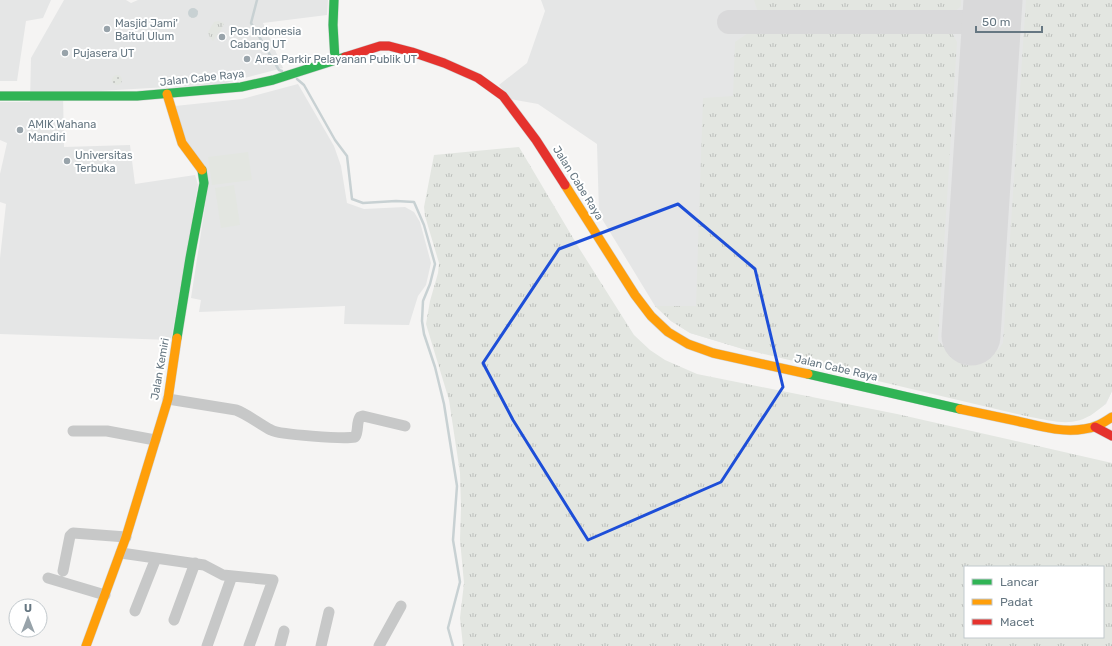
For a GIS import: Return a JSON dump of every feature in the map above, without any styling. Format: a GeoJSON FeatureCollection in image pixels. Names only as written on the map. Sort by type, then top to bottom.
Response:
{"type":"FeatureCollection","features":[{"type":"Feature","properties":{"kind":"main road"},"geometry":{"type":"LineString","coordinates":[[334,0],[333,25],[335,60]]}},
{"type":"Feature","properties":{"kind":"main road","name":"Jalan Cabe Raya"},"geometry":{"type":"LineString","coordinates":[[0,96],[137,96],[241,87],[272,80],[380,46],[389,46],[412,52],[444,63],[478,78],[503,96],[536,140],[650,316],[667,332],[684,343],[713,353],[1033,425],[1066,430],[1085,430],[1095,428],[1109,420]]}},
{"type":"Feature","properties":{"kind":"main road","name":"Jalan Kemiri"},"geometry":{"type":"LineString","coordinates":[[86,646],[121,553],[168,399],[204,177],[202,170],[182,143],[167,94]]}},
{"type":"Feature","properties":{"kind":"main road"},"geometry":{"type":"LineString","coordinates":[[1109,420],[1112,434]]}},
{"type":"Feature","properties":{"kind":"main road"},"geometry":{"type":"LineString","coordinates":[[1095,428],[1112,434]]}},
{"type":"Feature","properties":{"kind":"street"},"geometry":{"type":"LineString","coordinates":[[168,399],[243,412],[271,430],[285,434],[355,437],[357,434],[358,419],[363,416],[405,426]]}},
{"type":"Feature","properties":{"kind":"street"},"geometry":{"type":"LineString","coordinates":[[73,431],[107,430],[155,440]]}},
{"type":"Feature","properties":{"kind":"street"},"geometry":{"type":"LineString","coordinates":[[63,571],[70,536],[73,533],[126,537]]}},
{"type":"Feature","properties":{"kind":"street"},"geometry":{"type":"LineString","coordinates":[[121,553],[195,563],[204,565],[223,575],[273,580],[249,646]]}},
{"type":"Feature","properties":{"kind":"street"},"geometry":{"type":"LineString","coordinates":[[135,611],[156,558]]}},
{"type":"Feature","properties":{"kind":"street"},"geometry":{"type":"LineString","coordinates":[[174,620],[195,563]]}},
{"type":"Feature","properties":{"kind":"street"},"geometry":{"type":"LineString","coordinates":[[207,646],[232,576]]}},
{"type":"Feature","properties":{"kind":"street"},"geometry":{"type":"LineString","coordinates":[[48,578],[105,595]]}},
{"type":"Feature","properties":{"kind":"street"},"geometry":{"type":"LineString","coordinates":[[379,646],[401,606]]}},
{"type":"Feature","properties":{"kind":"street"},"geometry":{"type":"LineString","coordinates":[[321,646],[329,612]]}},
{"type":"Feature","properties":{"kind":"street"},"geometry":{"type":"LineString","coordinates":[[280,646],[284,631]]}},
{"type":"Feature","properties":{"kind":"highlighted area"},"geometry":{"type":"Polygon","coordinates":[[[678,204],[755,269],[783,387],[721,482],[588,540],[513,420],[483,363],[559,249],[678,204]]]}},
{"type":"Feature","properties":{"kind":"shaded area"},"geometry":{"type":"Polygon","coordinates":[[[0,0],[51,0],[43,18],[26,21],[17,81],[0,81],[0,0]]]}},
{"type":"Feature","properties":{"kind":"shaded area","name":"Universitas Terbuka"},"geometry":{"type":"Polygon","coordinates":[[[64,0],[126,0],[131,3],[138,0],[328,0],[327,15],[263,23],[283,68],[222,84],[63,93],[64,147],[130,145],[135,184],[195,175],[198,185],[171,340],[0,334],[0,258],[6,204],[0,202],[0,174],[7,143],[0,140],[0,102],[30,102],[31,58],[64,0]]]}},
{"type":"Feature","properties":{"kind":"shaded area"},"geometry":{"type":"Polygon","coordinates":[[[541,0],[1112,0],[1112,391],[1106,404],[1089,416],[743,349],[690,333],[671,321],[655,306],[599,214],[597,144],[538,104],[510,99],[499,85],[527,63],[545,11],[541,0]]]}},
{"type":"Feature","properties":{"kind":"shaded area"},"geometry":{"type":"Polygon","coordinates":[[[298,84],[334,146],[341,166],[347,203],[364,209],[405,207],[414,212],[420,222],[431,263],[426,285],[418,296],[409,325],[344,324],[345,306],[199,312],[201,300],[191,298],[209,180],[186,141],[175,106],[242,99],[298,84]]]}},
{"type":"Feature","properties":{"kind":"green space"},"geometry":{"type":"Polygon","coordinates":[[[754,0],[961,0],[961,6],[950,16],[758,13],[754,0]]]}},
{"type":"Feature","properties":{"kind":"green space"},"geometry":{"type":"Polygon","coordinates":[[[1026,0],[1112,0],[1112,391],[1107,402],[1101,408],[1079,421],[1063,422],[1030,417],[743,349],[690,333],[671,321],[655,306],[696,306],[703,98],[733,96],[735,42],[751,31],[951,31],[957,42],[938,340],[942,345],[998,350],[1003,343],[1026,0]]]}},
{"type":"Feature","properties":{"kind":"green space"},"geometry":{"type":"Polygon","coordinates":[[[218,21],[224,23],[213,41],[208,32],[214,22],[218,21]]]}},
{"type":"Feature","properties":{"kind":"green space"},"geometry":{"type":"Polygon","coordinates":[[[115,75],[119,75],[121,76],[121,84],[115,85],[112,82],[112,78],[115,75]]]}},
{"type":"Feature","properties":{"kind":"green space"},"geometry":{"type":"Polygon","coordinates":[[[519,147],[579,248],[634,335],[650,350],[665,360],[697,374],[897,414],[1112,463],[1112,646],[463,646],[460,618],[464,583],[460,540],[460,473],[449,400],[426,324],[439,263],[425,216],[424,207],[434,155],[519,147]]]}},
{"type":"Feature","properties":{"kind":"green space"},"geometry":{"type":"Polygon","coordinates":[[[248,152],[252,180],[212,185],[208,157],[248,152]]]}},
{"type":"Feature","properties":{"kind":"green space"},"geometry":{"type":"Polygon","coordinates":[[[234,185],[240,225],[221,228],[215,188],[234,185]]]}},
{"type":"Feature","properties":{"kind":"water"},"geometry":{"type":"Polygon","coordinates":[[[191,8],[195,8],[197,9],[197,17],[191,18],[188,15],[188,11],[191,8]]]}},
{"type":"Feature","properties":{"kind":"waterway"},"geometry":{"type":"LineString","coordinates":[[257,0],[251,23],[279,70],[282,71]]}},
{"type":"Feature","properties":{"kind":"waterway"},"geometry":{"type":"LineString","coordinates":[[297,79],[304,85],[335,140],[347,156],[352,199],[363,203],[396,201],[414,202],[424,225],[435,264],[430,284],[423,301],[422,321],[424,334],[435,367],[444,404],[457,486],[453,540],[460,582],[448,628],[453,646]]}},
{"type":"Feature","properties":{"kind":"taxiway"},"geometry":{"type":"LineString","coordinates":[[729,22],[991,22]]}},
{"type":"Feature","properties":{"kind":"runway"},"geometry":{"type":"LineString","coordinates":[[971,336],[993,0]]}},
{"type":"Feature","properties":{"kind":"traffic: fast"},"geometry":{"type":"LineString","coordinates":[[334,0],[333,25],[335,60]]}},
{"type":"Feature","properties":{"kind":"traffic: fast"},"geometry":{"type":"LineString","coordinates":[[0,96],[137,96],[241,87],[273,80],[345,57]]}},
{"type":"Feature","properties":{"kind":"traffic: fast"},"geometry":{"type":"LineString","coordinates":[[177,338],[204,183],[202,170]]}},
{"type":"Feature","properties":{"kind":"traffic: fast"},"geometry":{"type":"LineString","coordinates":[[808,374],[960,409]]}},
{"type":"Feature","properties":{"kind":"traffic: slow"},"geometry":{"type":"LineString","coordinates":[[167,94],[182,143],[202,170]]}},
{"type":"Feature","properties":{"kind":"traffic: slow"},"geometry":{"type":"LineString","coordinates":[[565,185],[635,295],[651,316],[668,332],[688,344],[713,353],[808,374]]}},
{"type":"Feature","properties":{"kind":"traffic: slow"},"geometry":{"type":"LineString","coordinates":[[86,646],[126,537],[168,399],[177,338]]}},
{"type":"Feature","properties":{"kind":"traffic: slow"},"geometry":{"type":"LineString","coordinates":[[960,409],[1059,430],[1092,428],[1112,417]]}},
{"type":"Feature","properties":{"kind":"traffic: jam"},"geometry":{"type":"LineString","coordinates":[[345,57],[380,46],[389,46],[444,63],[478,78],[503,96],[536,140],[565,185]]}},
{"type":"Feature","properties":{"kind":"traffic: jam"},"geometry":{"type":"LineString","coordinates":[[1095,427],[1112,436]]}},
{"type":"Feature","properties":{"kind":"place","name":"Masjid Jami' Baitul Ulum"},"geometry":{"type":"Point","coordinates":[107,29]}},
{"type":"Feature","properties":{"kind":"place","name":"Pos Indonesia Cabang UT"},"geometry":{"type":"Point","coordinates":[222,37]}},
{"type":"Feature","properties":{"kind":"place","name":"Pujasera UT"},"geometry":{"type":"Point","coordinates":[65,53]}},
{"type":"Feature","properties":{"kind":"place","name":"Area Parkir Pelayanan Publik UT"},"geometry":{"type":"Point","coordinates":[247,59]}},
{"type":"Feature","properties":{"kind":"place","name":"AMIK Wahana Mandiri"},"geometry":{"type":"Point","coordinates":[20,130]}},
{"type":"Feature","properties":{"kind":"place","name":"Universitas Terbuka"},"geometry":{"type":"Point","coordinates":[67,161]}}]}
